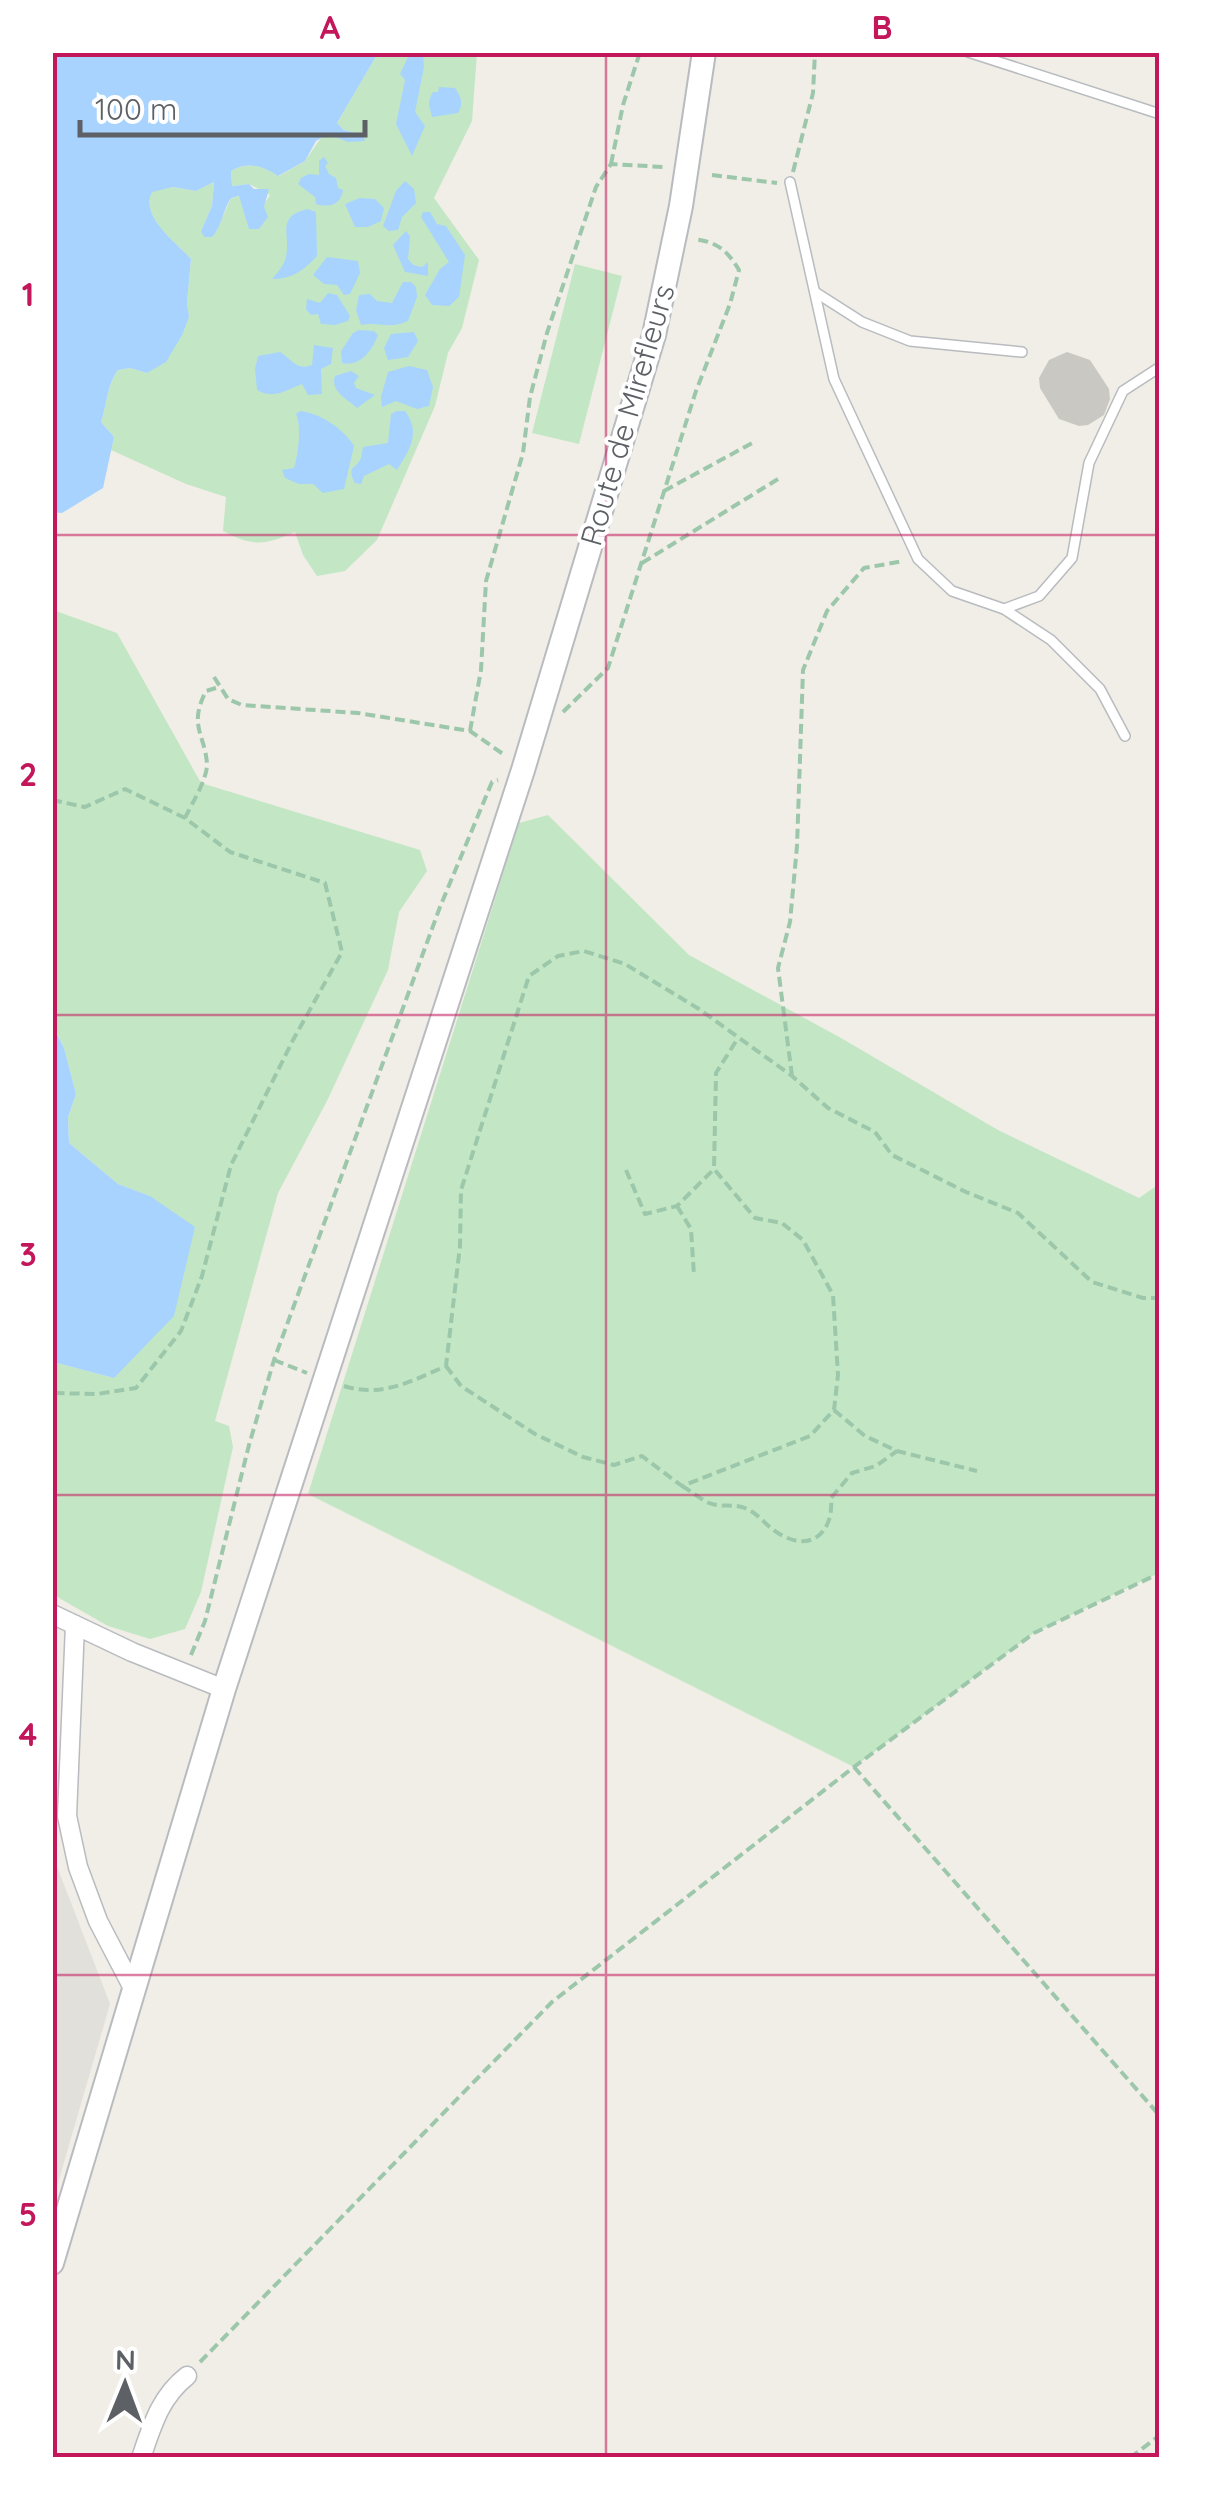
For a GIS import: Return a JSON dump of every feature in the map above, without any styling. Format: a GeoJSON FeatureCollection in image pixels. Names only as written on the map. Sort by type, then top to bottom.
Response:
{"type":"FeatureCollection","features":[{"type":"Feature","properties":{"kind":"street","name":"Route de Mirefleurs"},"geometry":{"type":"LineString","coordinates":[[52,2263],[224,1690],[523,770],[654,335],[675,237],[704,52]]}},
{"type":"Feature","properties":{"kind":"street"},"geometry":{"type":"LineString","coordinates":[[52,1614],[224,1690]]}},
{"type":"Feature","properties":{"kind":"street"},"geometry":{"type":"LineString","coordinates":[[75,1624],[60,1817],[98,1920],[134,1990]]}},
{"type":"Feature","properties":{"kind":"street"},"geometry":{"type":"LineString","coordinates":[[142,2458],[159,2407],[172,2388],[187,2376]]}},
{"type":"Feature","properties":{"kind":"lane"},"geometry":{"type":"LineString","coordinates":[[968,52],[1160,114]]}},
{"type":"Feature","properties":{"kind":"lane"},"geometry":{"type":"LineString","coordinates":[[790,182],[834,380],[918,559],[952,592],[1004,608],[1051,640],[1100,689],[1125,736]]}},
{"type":"Feature","properties":{"kind":"lane"},"geometry":{"type":"LineString","coordinates":[[816,292],[862,322],[910,341],[1022,352]]}},
{"type":"Feature","properties":{"kind":"lane"},"geometry":{"type":"LineString","coordinates":[[1004,608],[1039,596],[1072,558],[1089,463],[1123,390],[1160,367]]}},
{"type":"Feature","properties":{"kind":"path"},"geometry":{"type":"LineString","coordinates":[[470,731],[481,670],[486,581],[523,453],[530,397],[596,187],[611,164],[622,105],[640,52]]}},
{"type":"Feature","properties":{"kind":"path"},"geometry":{"type":"LineString","coordinates":[[712,175],[790,182],[813,93],[816,52]]}},
{"type":"Feature","properties":{"kind":"path"},"geometry":{"type":"LineString","coordinates":[[611,164],[663,166]]}},
{"type":"Feature","properties":{"kind":"path"},"geometry":{"type":"LineString","coordinates":[[557,718],[608,668],[696,391],[739,270],[728,252],[710,241],[675,237]]}},
{"type":"Feature","properties":{"kind":"path"},"geometry":{"type":"LineString","coordinates":[[664,491],[754,442]]}},
{"type":"Feature","properties":{"kind":"path"},"geometry":{"type":"LineString","coordinates":[[642,563],[778,479]]}},
{"type":"Feature","properties":{"kind":"path"},"geometry":{"type":"LineString","coordinates":[[792,1076],[778,968],[790,922],[798,846],[803,670],[827,611],[864,568],[918,559]]}},
{"type":"Feature","properties":{"kind":"path"},"geometry":{"type":"LineString","coordinates":[[184,1673],[206,1620],[274,1360],[440,907],[492,782],[523,770],[470,731],[358,713],[242,704],[228,699],[214,677]]}},
{"type":"Feature","properties":{"kind":"path"},"geometry":{"type":"LineString","coordinates":[[185,818],[207,765],[198,732],[198,706],[206,691],[218,688]]}},
{"type":"Feature","properties":{"kind":"path"},"geometry":{"type":"LineString","coordinates":[[52,800],[86,806],[125,789],[185,818],[230,852],[326,883],[342,952],[231,1166],[202,1276],[181,1332],[136,1388],[97,1394],[52,1393]]}},
{"type":"Feature","properties":{"kind":"path"},"geometry":{"type":"LineString","coordinates":[[897,1452],[876,1466],[852,1473],[831,1498],[832,1516],[824,1533],[808,1541],[790,1540],[743,1506],[710,1504],[642,1456],[614,1465],[584,1457],[535,1434],[461,1386],[446,1366],[460,1246],[460,1190],[529,976],[558,956],[584,951],[625,964],[792,1076],[828,1108],[876,1132],[892,1156],[1018,1213],[1092,1282],[1143,1298],[1160,1298]]}},
{"type":"Feature","properties":{"kind":"path"},"geometry":{"type":"LineString","coordinates":[[682,1486],[810,1436],[834,1410],[838,1375],[832,1295],[803,1240],[782,1223],[756,1218],[714,1170],[716,1073],[738,1038]]}},
{"type":"Feature","properties":{"kind":"path"},"geometry":{"type":"LineString","coordinates":[[626,1170],[645,1214],[677,1206],[714,1170]]}},
{"type":"Feature","properties":{"kind":"path"},"geometry":{"type":"LineString","coordinates":[[677,1206],[692,1229],[694,1275]]}},
{"type":"Feature","properties":{"kind":"path"},"geometry":{"type":"LineString","coordinates":[[274,1360],[357,1390],[393,1389],[446,1366]]}},
{"type":"Feature","properties":{"kind":"path"},"geometry":{"type":"LineString","coordinates":[[834,1410],[864,1436],[897,1452],[977,1471]]}},
{"type":"Feature","properties":{"kind":"path"},"geometry":{"type":"LineString","coordinates":[[187,2376],[552,2002],[854,1767],[1034,1633],[1160,1573]]}},
{"type":"Feature","properties":{"kind":"path"},"geometry":{"type":"LineString","coordinates":[[854,1767],[1160,2116]]}},
{"type":"Feature","properties":{"kind":"path"},"geometry":{"type":"LineString","coordinates":[[1130,2458],[1160,2435]]}},
{"type":"Feature","properties":{"kind":"shaded area"},"geometry":{"type":"Polygon","coordinates":[[[52,1840],[53,1856],[110,2004],[53,2200],[52,1840]]]}},
{"type":"Feature","properties":{"kind":"green space"},"geometry":{"type":"Polygon","coordinates":[[[378,53],[477,53],[472,121],[434,198],[479,260],[462,328],[448,353],[435,406],[377,540],[345,571],[317,576],[303,555],[295,532],[259,542],[223,531],[226,497],[186,484],[111,450],[114,437],[101,422],[118,370],[130,368],[147,373],[189,317],[191,259],[155,220],[150,201],[152,191],[173,187],[196,191],[214,182],[212,206],[201,231],[216,232],[231,198],[240,196],[249,228],[270,195],[249,184],[232,186],[231,171],[255,166],[279,176],[305,161],[323,135],[363,135],[344,130],[337,123],[378,53]]]}},
{"type":"Feature","properties":{"kind":"green space"},"geometry":{"type":"Polygon","coordinates":[[[575,264],[622,276],[579,444],[532,433],[575,264]]]}},
{"type":"Feature","properties":{"kind":"green space"},"geometry":{"type":"Polygon","coordinates":[[[53,610],[117,633],[201,783],[420,850],[427,871],[399,912],[388,970],[327,1101],[278,1193],[215,1421],[229,1426],[233,1447],[201,1592],[185,1629],[150,1639],[108,1626],[53,1591],[57,1558],[52,1527],[53,1362],[114,1378],[150,1196],[118,1184],[69,1143],[68,1117],[76,1094],[53,1024],[53,610]]]}},
{"type":"Feature","properties":{"kind":"green space"},"geometry":{"type":"Polygon","coordinates":[[[548,815],[689,955],[998,1130],[1139,1198],[1159,1184],[1159,1573],[1034,1633],[854,1767],[308,1494],[519,823],[548,815]]]}},
{"type":"Feature","properties":{"kind":"water"},"geometry":{"type":"Polygon","coordinates":[[[53,52],[378,53],[337,123],[344,130],[363,135],[365,141],[348,142],[328,134],[316,141],[305,161],[278,176],[255,166],[231,171],[232,186],[249,184],[254,189],[269,189],[264,207],[268,217],[259,229],[249,229],[239,196],[231,198],[212,237],[204,237],[201,231],[212,206],[214,182],[196,191],[173,187],[152,192],[155,219],[191,259],[189,317],[166,362],[147,373],[130,368],[118,370],[114,376],[101,422],[114,437],[103,488],[62,513],[52,512],[53,52]]]}},
{"type":"Feature","properties":{"kind":"water"},"geometry":{"type":"Polygon","coordinates":[[[410,53],[423,53],[424,67],[415,112],[425,126],[412,156],[396,124],[405,80],[400,74],[410,53]]]}},
{"type":"Feature","properties":{"kind":"water"},"geometry":{"type":"Polygon","coordinates":[[[439,87],[455,88],[461,100],[458,113],[432,117],[430,99],[439,87]]]}},
{"type":"Feature","properties":{"kind":"water"},"geometry":{"type":"Polygon","coordinates":[[[324,157],[329,174],[343,190],[337,202],[325,206],[316,204],[315,197],[298,184],[309,174],[319,175],[319,161],[324,157]]]}},
{"type":"Feature","properties":{"kind":"water"},"geometry":{"type":"Polygon","coordinates":[[[405,181],[414,189],[416,203],[402,217],[398,230],[389,231],[383,226],[396,191],[405,181]]]}},
{"type":"Feature","properties":{"kind":"water"},"geometry":{"type":"Polygon","coordinates":[[[360,198],[375,199],[384,208],[381,221],[355,227],[345,204],[360,198]]]}},
{"type":"Feature","properties":{"kind":"water"},"geometry":{"type":"Polygon","coordinates":[[[308,209],[316,212],[317,256],[297,273],[272,279],[286,257],[288,221],[308,209]]]}},
{"type":"Feature","properties":{"kind":"water"},"geometry":{"type":"Polygon","coordinates":[[[423,212],[430,212],[437,224],[446,226],[465,255],[459,297],[449,306],[432,305],[425,295],[440,269],[449,262],[421,217],[423,212]]]}},
{"type":"Feature","properties":{"kind":"water"},"geometry":{"type":"Polygon","coordinates":[[[406,231],[410,236],[408,259],[422,267],[428,262],[428,276],[405,272],[393,245],[406,231]]]}},
{"type":"Feature","properties":{"kind":"water"},"geometry":{"type":"Polygon","coordinates":[[[327,257],[358,261],[360,273],[350,294],[344,295],[337,285],[324,284],[313,275],[327,257]]]}},
{"type":"Feature","properties":{"kind":"water"},"geometry":{"type":"Polygon","coordinates":[[[403,282],[416,287],[417,297],[408,321],[361,325],[356,310],[359,295],[370,294],[377,301],[392,303],[403,282]]]}},
{"type":"Feature","properties":{"kind":"water"},"geometry":{"type":"Polygon","coordinates":[[[328,293],[337,295],[350,316],[348,321],[321,324],[318,314],[311,315],[306,309],[307,299],[320,303],[328,293]]]}},
{"type":"Feature","properties":{"kind":"water"},"geometry":{"type":"Polygon","coordinates":[[[359,330],[378,335],[360,360],[342,363],[341,351],[359,330]]]}},
{"type":"Feature","properties":{"kind":"water"},"geometry":{"type":"Polygon","coordinates":[[[414,332],[418,341],[408,357],[388,360],[384,348],[391,334],[414,332]]]}},
{"type":"Feature","properties":{"kind":"water"},"geometry":{"type":"Polygon","coordinates":[[[314,345],[333,348],[331,364],[321,369],[322,394],[308,395],[302,384],[274,394],[257,390],[258,356],[280,352],[298,365],[307,366],[312,365],[314,345]]]}},
{"type":"Feature","properties":{"kind":"water"},"geometry":{"type":"Polygon","coordinates":[[[409,366],[427,370],[433,387],[429,406],[417,409],[396,401],[382,407],[388,372],[409,366]]]}},
{"type":"Feature","properties":{"kind":"water"},"geometry":{"type":"Polygon","coordinates":[[[351,371],[359,376],[354,383],[356,388],[375,395],[357,408],[340,394],[334,381],[335,376],[351,371]]]}},
{"type":"Feature","properties":{"kind":"water"},"geometry":{"type":"Polygon","coordinates":[[[300,411],[331,423],[354,446],[344,489],[323,493],[313,484],[285,478],[282,470],[294,468],[299,433],[296,414],[300,411]]]}},
{"type":"Feature","properties":{"kind":"water"},"geometry":{"type":"Polygon","coordinates":[[[405,411],[413,434],[402,462],[397,470],[389,464],[364,476],[361,484],[355,483],[352,470],[363,447],[388,443],[391,414],[405,411]]]}},
{"type":"Feature","properties":{"kind":"water"},"geometry":{"type":"Polygon","coordinates":[[[52,1024],[64,1048],[76,1094],[68,1117],[69,1143],[118,1184],[150,1196],[195,1227],[174,1316],[114,1378],[53,1362],[52,1024]]]}},
{"type":"Feature","properties":{"kind":"building"},"geometry":{"type":"Polygon","coordinates":[[[1067,352],[1090,360],[1109,389],[1104,415],[1088,425],[1059,419],[1040,388],[1039,378],[1049,360],[1067,352]]]}}]}
